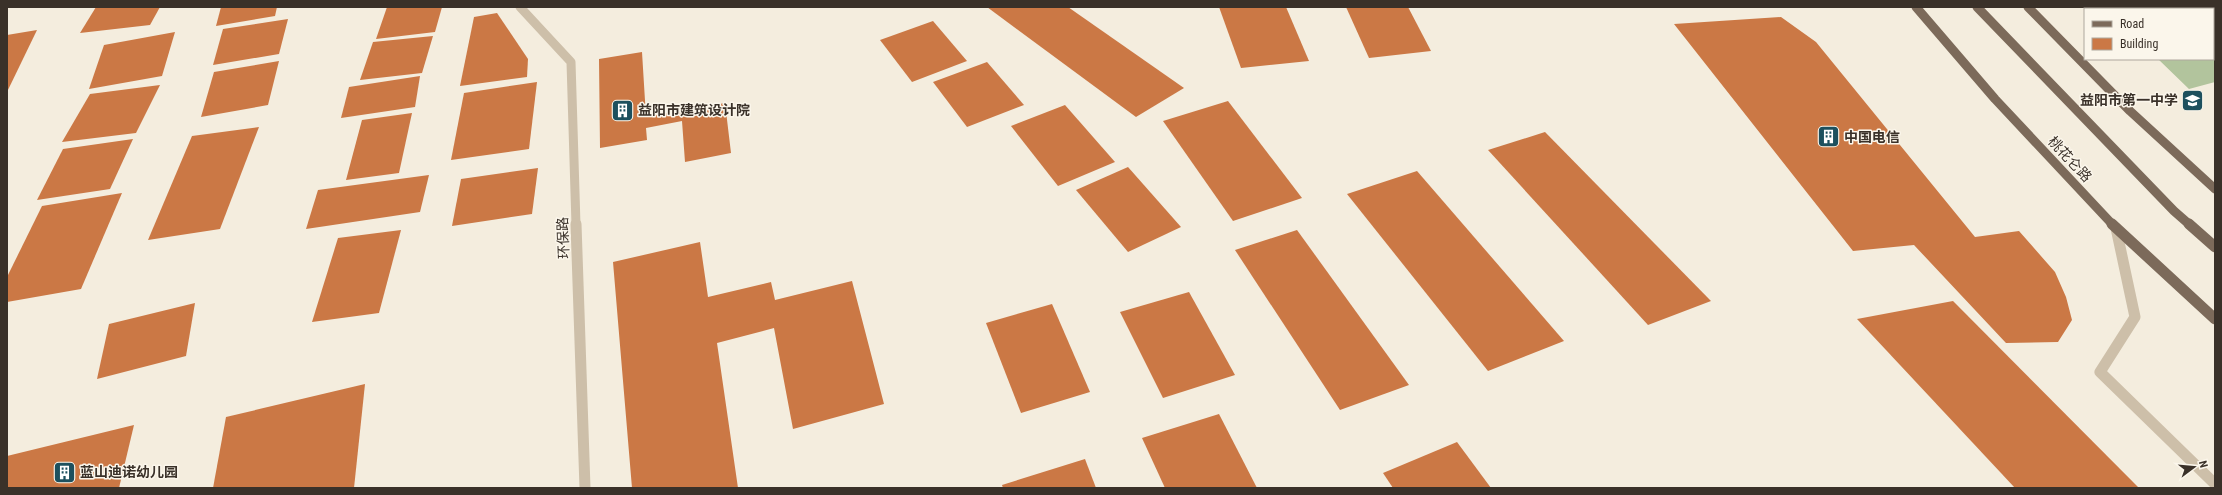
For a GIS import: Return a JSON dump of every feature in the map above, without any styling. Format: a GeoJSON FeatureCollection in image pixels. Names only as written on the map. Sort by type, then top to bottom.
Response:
{"type":"FeatureCollection","features":[{"type":"Feature","properties":{"kind":"main road","name":"桃花仑路"},"geometry":{"type":"LineString","coordinates":[[1916,7],[1995,99],[2116,228],[2215,319]]}},
{"type":"Feature","properties":{"kind":"main road"},"geometry":{"type":"LineString","coordinates":[[1977,7],[2174,212],[2215,247]]}},
{"type":"Feature","properties":{"kind":"main road"},"geometry":{"type":"LineString","coordinates":[[2028,7],[2130,111],[2215,189]]}},
{"type":"Feature","properties":{"kind":"street","name":"环保路"},"geometry":{"type":"LineString","coordinates":[[520,7],[571,62],[585,488]]}},
{"type":"Feature","properties":{"kind":"street"},"geometry":{"type":"LineString","coordinates":[[2116,228],[2135,317],[2100,372],[2215,484]]}},
{"type":"Feature","properties":{"kind":"green space"},"geometry":{"type":"Polygon","coordinates":[[[2102,7],[2188,8],[2103,8],[2102,7]]]}},
{"type":"Feature","properties":{"kind":"green space"},"geometry":{"type":"Polygon","coordinates":[[[2214,26],[2215,82],[2189,89],[2159,60],[2214,60],[2214,26]]]}},
{"type":"Feature","properties":{"kind":"building"},"geometry":{"type":"Polygon","coordinates":[[[96,7],[160,7],[150,25],[80,33],[96,7]]]}},
{"type":"Feature","properties":{"kind":"building"},"geometry":{"type":"Polygon","coordinates":[[[221,7],[277,7],[275,16],[216,26],[221,7]]]}},
{"type":"Feature","properties":{"kind":"building"},"geometry":{"type":"Polygon","coordinates":[[[387,7],[442,7],[435,32],[376,39],[387,7]]]}},
{"type":"Feature","properties":{"kind":"building"},"geometry":{"type":"Polygon","coordinates":[[[987,7],[1068,7],[1184,88],[1136,117],[987,7]]]}},
{"type":"Feature","properties":{"kind":"building"},"geometry":{"type":"Polygon","coordinates":[[[1219,7],[1286,7],[1309,61],[1241,68],[1219,7]]]}},
{"type":"Feature","properties":{"kind":"building"},"geometry":{"type":"Polygon","coordinates":[[[1346,7],[1408,7],[1431,51],[1369,58],[1346,7]]]}},
{"type":"Feature","properties":{"kind":"building"},"geometry":{"type":"Polygon","coordinates":[[[497,13],[528,59],[527,77],[460,86],[474,17],[497,13]]]}},
{"type":"Feature","properties":{"kind":"building","name":"中国电信"},"geometry":{"type":"Polygon","coordinates":[[[1781,17],[1816,42],[1975,237],[2019,231],[2055,272],[2066,297],[2072,320],[2058,342],[2006,343],[1914,245],[1853,251],[1674,24],[1781,17]]]}},
{"type":"Feature","properties":{"kind":"building"},"geometry":{"type":"Polygon","coordinates":[[[288,19],[279,54],[213,65],[223,29],[288,19]]]}},
{"type":"Feature","properties":{"kind":"building"},"geometry":{"type":"Polygon","coordinates":[[[933,21],[967,61],[912,82],[880,40],[933,21]]]}},
{"type":"Feature","properties":{"kind":"building"},"geometry":{"type":"Polygon","coordinates":[[[37,30],[7,92],[7,35],[37,30]]]}},
{"type":"Feature","properties":{"kind":"building"},"geometry":{"type":"Polygon","coordinates":[[[175,32],[162,76],[89,89],[104,45],[175,32]]]}},
{"type":"Feature","properties":{"kind":"building"},"geometry":{"type":"Polygon","coordinates":[[[433,36],[422,73],[360,80],[373,42],[433,36]]]}},
{"type":"Feature","properties":{"kind":"building","name":"益阳市建筑设计院"},"geometry":{"type":"Polygon","coordinates":[[[642,52],[646,117],[725,103],[731,153],[685,162],[682,121],[646,128],[647,140],[600,148],[599,59],[642,52]]]}},
{"type":"Feature","properties":{"kind":"building"},"geometry":{"type":"Polygon","coordinates":[[[279,61],[268,105],[201,117],[214,72],[279,61]]]}},
{"type":"Feature","properties":{"kind":"building"},"geometry":{"type":"Polygon","coordinates":[[[987,62],[1024,105],[967,127],[933,82],[987,62]]]}},
{"type":"Feature","properties":{"kind":"building"},"geometry":{"type":"Polygon","coordinates":[[[420,76],[415,107],[341,118],[349,87],[420,76]]]}},
{"type":"Feature","properties":{"kind":"building"},"geometry":{"type":"Polygon","coordinates":[[[537,82],[529,149],[451,160],[464,93],[537,82]]]}},
{"type":"Feature","properties":{"kind":"building"},"geometry":{"type":"Polygon","coordinates":[[[160,85],[136,133],[62,142],[90,94],[160,85]]]}},
{"type":"Feature","properties":{"kind":"building"},"geometry":{"type":"Polygon","coordinates":[[[1228,101],[1302,198],[1233,221],[1163,121],[1228,101]]]}},
{"type":"Feature","properties":{"kind":"building"},"geometry":{"type":"Polygon","coordinates":[[[1065,105],[1115,162],[1058,186],[1011,126],[1065,105]]]}},
{"type":"Feature","properties":{"kind":"building"},"geometry":{"type":"Polygon","coordinates":[[[412,113],[399,173],[346,180],[362,120],[412,113]]]}},
{"type":"Feature","properties":{"kind":"building"},"geometry":{"type":"Polygon","coordinates":[[[259,127],[220,229],[148,240],[192,136],[259,127]]]}},
{"type":"Feature","properties":{"kind":"building"},"geometry":{"type":"Polygon","coordinates":[[[1545,132],[1711,301],[1648,325],[1488,150],[1545,132]]]}},
{"type":"Feature","properties":{"kind":"building"},"geometry":{"type":"Polygon","coordinates":[[[133,139],[110,189],[37,200],[63,149],[133,139]]]}},
{"type":"Feature","properties":{"kind":"building"},"geometry":{"type":"Polygon","coordinates":[[[1128,167],[1181,227],[1128,252],[1076,190],[1128,167]]]}},
{"type":"Feature","properties":{"kind":"building"},"geometry":{"type":"Polygon","coordinates":[[[538,168],[532,214],[452,226],[461,179],[538,168]]]}},
{"type":"Feature","properties":{"kind":"building"},"geometry":{"type":"Polygon","coordinates":[[[1417,171],[1564,341],[1488,371],[1347,194],[1417,171]]]}},
{"type":"Feature","properties":{"kind":"building"},"geometry":{"type":"Polygon","coordinates":[[[429,175],[420,212],[306,229],[318,190],[429,175]]]}},
{"type":"Feature","properties":{"kind":"building"},"geometry":{"type":"Polygon","coordinates":[[[122,193],[81,289],[7,302],[7,277],[42,206],[122,193]]]}},
{"type":"Feature","properties":{"kind":"building"},"geometry":{"type":"Polygon","coordinates":[[[401,230],[379,313],[312,322],[338,238],[401,230]]]}},
{"type":"Feature","properties":{"kind":"building"},"geometry":{"type":"Polygon","coordinates":[[[1297,230],[1409,385],[1340,410],[1235,250],[1297,230]]]}},
{"type":"Feature","properties":{"kind":"building"},"geometry":{"type":"Polygon","coordinates":[[[700,242],[708,297],[771,282],[775,300],[852,281],[884,404],[793,429],[774,328],[717,343],[738,488],[632,488],[613,262],[700,242]]]}},
{"type":"Feature","properties":{"kind":"building"},"geometry":{"type":"Polygon","coordinates":[[[1189,292],[1235,375],[1163,398],[1120,312],[1189,292]]]}},
{"type":"Feature","properties":{"kind":"building"},"geometry":{"type":"Polygon","coordinates":[[[1953,301],[2139,488],[2015,488],[1857,319],[1953,301]]]}},
{"type":"Feature","properties":{"kind":"building"},"geometry":{"type":"Polygon","coordinates":[[[195,303],[186,356],[97,379],[109,324],[195,303]]]}},
{"type":"Feature","properties":{"kind":"building"},"geometry":{"type":"Polygon","coordinates":[[[1052,304],[1090,392],[1021,413],[986,323],[1052,304]]]}},
{"type":"Feature","properties":{"kind":"building"},"geometry":{"type":"Polygon","coordinates":[[[365,384],[354,488],[213,488],[226,417],[365,384]]]}},
{"type":"Feature","properties":{"kind":"building"},"geometry":{"type":"Polygon","coordinates":[[[1219,414],[1257,488],[1165,488],[1142,438],[1219,414]]]}},
{"type":"Feature","properties":{"kind":"building","name":"蓝山迪诺幼儿园"},"geometry":{"type":"Polygon","coordinates":[[[134,425],[119,488],[7,488],[7,456],[134,425]]]}},
{"type":"Feature","properties":{"kind":"building"},"geometry":{"type":"Polygon","coordinates":[[[1457,442],[1491,488],[1393,488],[1383,473],[1457,442]]]}},
{"type":"Feature","properties":{"kind":"building"},"geometry":{"type":"Polygon","coordinates":[[[1085,459],[1096,488],[1003,488],[1002,485],[1085,459]]]}},
{"type":"Feature","properties":{"kind":"place","name":"益阳市第一中学"},"geometry":{"type":"Point","coordinates":[2193,100]}},
{"type":"Feature","properties":{"kind":"place","name":"益阳市建筑设计院"},"geometry":{"type":"Point","coordinates":[622,110]}},
{"type":"Feature","properties":{"kind":"place","name":"中国电信"},"geometry":{"type":"Point","coordinates":[1828,137]}},
{"type":"Feature","properties":{"kind":"place","name":"蓝山迪诺幼儿园"},"geometry":{"type":"Point","coordinates":[65,472]}}]}
